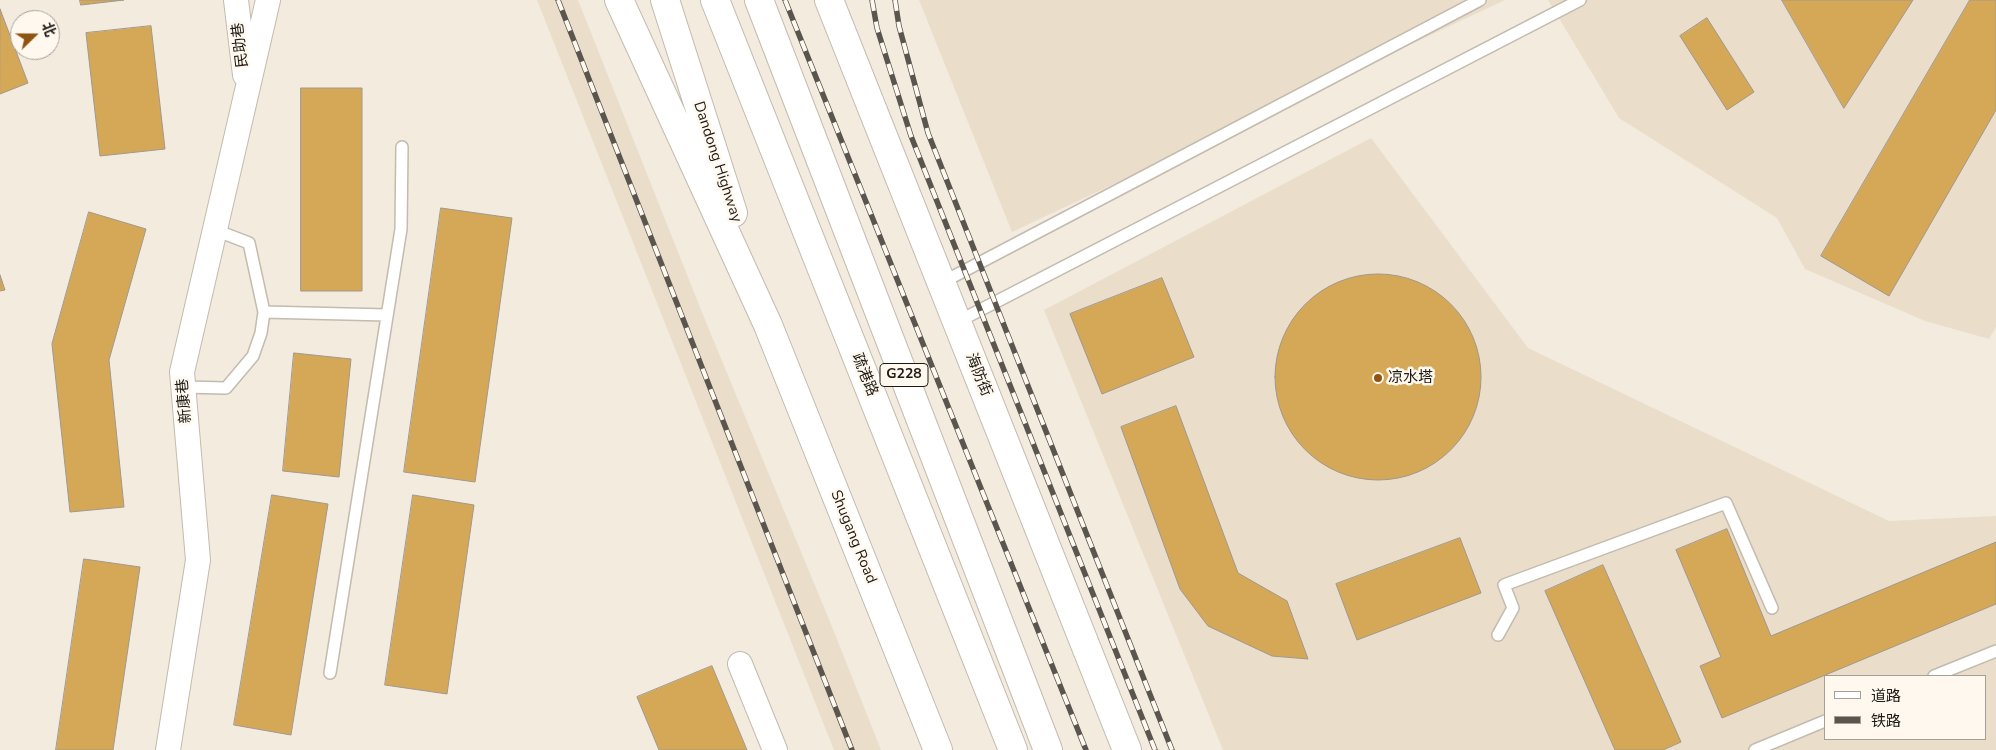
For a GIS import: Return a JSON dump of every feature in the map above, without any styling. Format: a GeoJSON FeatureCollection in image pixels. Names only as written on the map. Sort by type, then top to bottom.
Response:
{"type":"FeatureCollection","features":[{"type":"Feature","properties":{"kind":"main road"},"geometry":{"type":"LineString","coordinates":[[619,0],[768,324]]}},
{"type":"Feature","properties":{"kind":"main road","name":"Dandong Highway"},"geometry":{"type":"LineString","coordinates":[[665,0],[768,324]]}},
{"type":"Feature","properties":{"kind":"main road","name":"疏港路"},"geometry":{"type":"LineString","coordinates":[[715,0],[1013,750]]}},
{"type":"Feature","properties":{"kind":"main road","name":"G228"},"geometry":{"type":"LineString","coordinates":[[760,0],[1048,750]]}},
{"type":"Feature","properties":{"kind":"main road","name":"海防街"},"geometry":{"type":"LineString","coordinates":[[829,0],[1127,750]]}},
{"type":"Feature","properties":{"kind":"main road","name":"Shugang Road"},"geometry":{"type":"LineString","coordinates":[[768,324],[938,750]]}},
{"type":"Feature","properties":{"kind":"street","name":"民助巷"},"geometry":{"type":"LineString","coordinates":[[236,0],[247,90]]}},
{"type":"Feature","properties":{"kind":"street","name":"新康巷"},"geometry":{"type":"LineString","coordinates":[[168,750],[198,560],[182,372],[268,0]]}},
{"type":"Feature","properties":{"kind":"street"},"geometry":{"type":"LineString","coordinates":[[740,664],[775,750]]}},
{"type":"Feature","properties":{"kind":"lane"},"geometry":{"type":"LineString","coordinates":[[941,283],[1480,0]]}},
{"type":"Feature","properties":{"kind":"lane"},"geometry":{"type":"LineString","coordinates":[[957,322],[1580,0]]}},
{"type":"Feature","properties":{"kind":"lane"},"geometry":{"type":"LineString","coordinates":[[330,673],[401,230],[402,146]]}},
{"type":"Feature","properties":{"kind":"lane"},"geometry":{"type":"LineString","coordinates":[[184,387],[226,388],[253,356],[261,333],[264,312],[249,243],[215,230]]}},
{"type":"Feature","properties":{"kind":"lane"},"geometry":{"type":"LineString","coordinates":[[264,312],[387,315]]}},
{"type":"Feature","properties":{"kind":"lane"},"geometry":{"type":"LineString","coordinates":[[1498,635],[1513,608],[1504,585],[1726,503],[1772,608]]}},
{"type":"Feature","properties":{"kind":"lane"},"geometry":{"type":"LineString","coordinates":[[1936,675],[1996,651]]}},
{"type":"Feature","properties":{"kind":"lane"},"geometry":{"type":"LineString","coordinates":[[1754,750],[1824,721]]}},
{"type":"Feature","properties":{"kind":"shaded area"},"geometry":{"type":"Polygon","coordinates":[[[537,0],[578,0],[703,315],[881,750],[834,750],[537,0]]]}},
{"type":"Feature","properties":{"kind":"shaded area"},"geometry":{"type":"Polygon","coordinates":[[[919,0],[1505,0],[1012,232],[919,0]]]}},
{"type":"Feature","properties":{"kind":"shaded area"},"geometry":{"type":"Polygon","coordinates":[[[1548,0],[1996,0],[1996,327],[1989,339],[1925,321],[1805,269],[1777,218],[1619,118],[1548,0]]]}},
{"type":"Feature","properties":{"kind":"shaded area"},"geometry":{"type":"Polygon","coordinates":[[[1371,138],[1528,348],[1889,521],[1996,516],[1996,750],[1223,750],[1044,310],[1371,138]]]}},
{"type":"Feature","properties":{"kind":"building"},"geometry":{"type":"Polygon","coordinates":[[[80,0],[124,0],[81,5],[80,0]]]}},
{"type":"Feature","properties":{"kind":"building"},"geometry":{"type":"Polygon","coordinates":[[[1782,0],[1913,0],[1844,108],[1782,0]]]}},
{"type":"Feature","properties":{"kind":"building"},"geometry":{"type":"Polygon","coordinates":[[[1970,0],[1996,0],[1996,110],[1889,296],[1821,256],[1970,0]]]}},
{"type":"Feature","properties":{"kind":"building"},"geometry":{"type":"Polygon","coordinates":[[[0,9],[10,35],[10,60],[19,60],[28,83],[0,94],[0,9]]]}},
{"type":"Feature","properties":{"kind":"building"},"geometry":{"type":"Polygon","coordinates":[[[1707,18],[1754,92],[1727,110],[1680,36],[1707,18]]]}},
{"type":"Feature","properties":{"kind":"building"},"geometry":{"type":"Polygon","coordinates":[[[151,26],[165,149],[100,156],[86,33],[151,26]]]}},
{"type":"Feature","properties":{"kind":"building"},"geometry":{"type":"Polygon","coordinates":[[[301,88],[362,88],[362,291],[301,291],[301,88]]]}},
{"type":"Feature","properties":{"kind":"building"},"geometry":{"type":"Polygon","coordinates":[[[441,208],[512,218],[475,482],[404,472],[441,208]]]}},
{"type":"Feature","properties":{"kind":"building"},"geometry":{"type":"Polygon","coordinates":[[[89,212],[146,229],[109,360],[124,507],[70,512],[52,344],[89,212]]]}},
{"type":"Feature","properties":{"kind":"building","name":"凉水塔"},"geometry":{"type":"Polygon","coordinates":[[[1368,274],[1388,274],[1408,278],[1427,286],[1444,297],[1458,311],[1469,328],[1477,347],[1481,377],[1477,407],[1469,426],[1458,443],[1444,457],[1427,468],[1408,476],[1388,480],[1368,480],[1348,476],[1329,468],[1312,457],[1298,443],[1287,426],[1279,407],[1275,387],[1275,367],[1279,347],[1287,328],[1298,311],[1312,297],[1329,286],[1348,278],[1368,274]]]}},
{"type":"Feature","properties":{"kind":"building"},"geometry":{"type":"Polygon","coordinates":[[[0,275],[5,290],[0,291],[0,275]]]}},
{"type":"Feature","properties":{"kind":"building"},"geometry":{"type":"Polygon","coordinates":[[[1162,278],[1194,357],[1102,394],[1070,314],[1162,278]]]}},
{"type":"Feature","properties":{"kind":"building"},"geometry":{"type":"Polygon","coordinates":[[[294,353],[351,359],[339,477],[283,471],[294,353]]]}},
{"type":"Feature","properties":{"kind":"building"},"geometry":{"type":"Polygon","coordinates":[[[1176,406],[1238,573],[1287,601],[1308,659],[1272,656],[1208,626],[1180,589],[1121,427],[1176,406]]]}},
{"type":"Feature","properties":{"kind":"building"},"geometry":{"type":"Polygon","coordinates":[[[272,495],[328,504],[291,735],[234,725],[272,495]]]}},
{"type":"Feature","properties":{"kind":"building"},"geometry":{"type":"Polygon","coordinates":[[[413,495],[474,505],[447,694],[385,685],[413,495]]]}},
{"type":"Feature","properties":{"kind":"building"},"geometry":{"type":"Polygon","coordinates":[[[1727,529],[1771,636],[1996,542],[1996,604],[1722,718],[1700,666],[1721,657],[1676,550],[1727,529]]]}},
{"type":"Feature","properties":{"kind":"building"},"geometry":{"type":"Polygon","coordinates":[[[1460,538],[1481,593],[1357,640],[1336,584],[1460,538]]]}},
{"type":"Feature","properties":{"kind":"building"},"geometry":{"type":"Polygon","coordinates":[[[84,559],[140,567],[113,750],[56,750],[84,559]]]}},
{"type":"Feature","properties":{"kind":"building"},"geometry":{"type":"Polygon","coordinates":[[[1603,565],[1681,742],[1663,750],[1615,750],[1545,591],[1603,565]]]}},
{"type":"Feature","properties":{"kind":"building"},"geometry":{"type":"Polygon","coordinates":[[[712,666],[747,750],[659,750],[637,697],[712,666]]]}},
{"type":"Feature","properties":{"kind":"railway"},"geometry":{"type":"LineString","coordinates":[[558,0],[852,750]]}},
{"type":"Feature","properties":{"kind":"railway"},"geometry":{"type":"LineString","coordinates":[[785,0],[1086,750]]}},
{"type":"Feature","properties":{"kind":"railway"},"geometry":{"type":"LineString","coordinates":[[872,0],[877,28],[911,136],[1155,750]]}},
{"type":"Feature","properties":{"kind":"railway"},"geometry":{"type":"LineString","coordinates":[[895,0],[899,26],[928,133],[1172,750]]}},
{"type":"Feature","properties":{"kind":"place","name":"凉水塔"},"geometry":{"type":"Point","coordinates":[1378,378]}}]}
